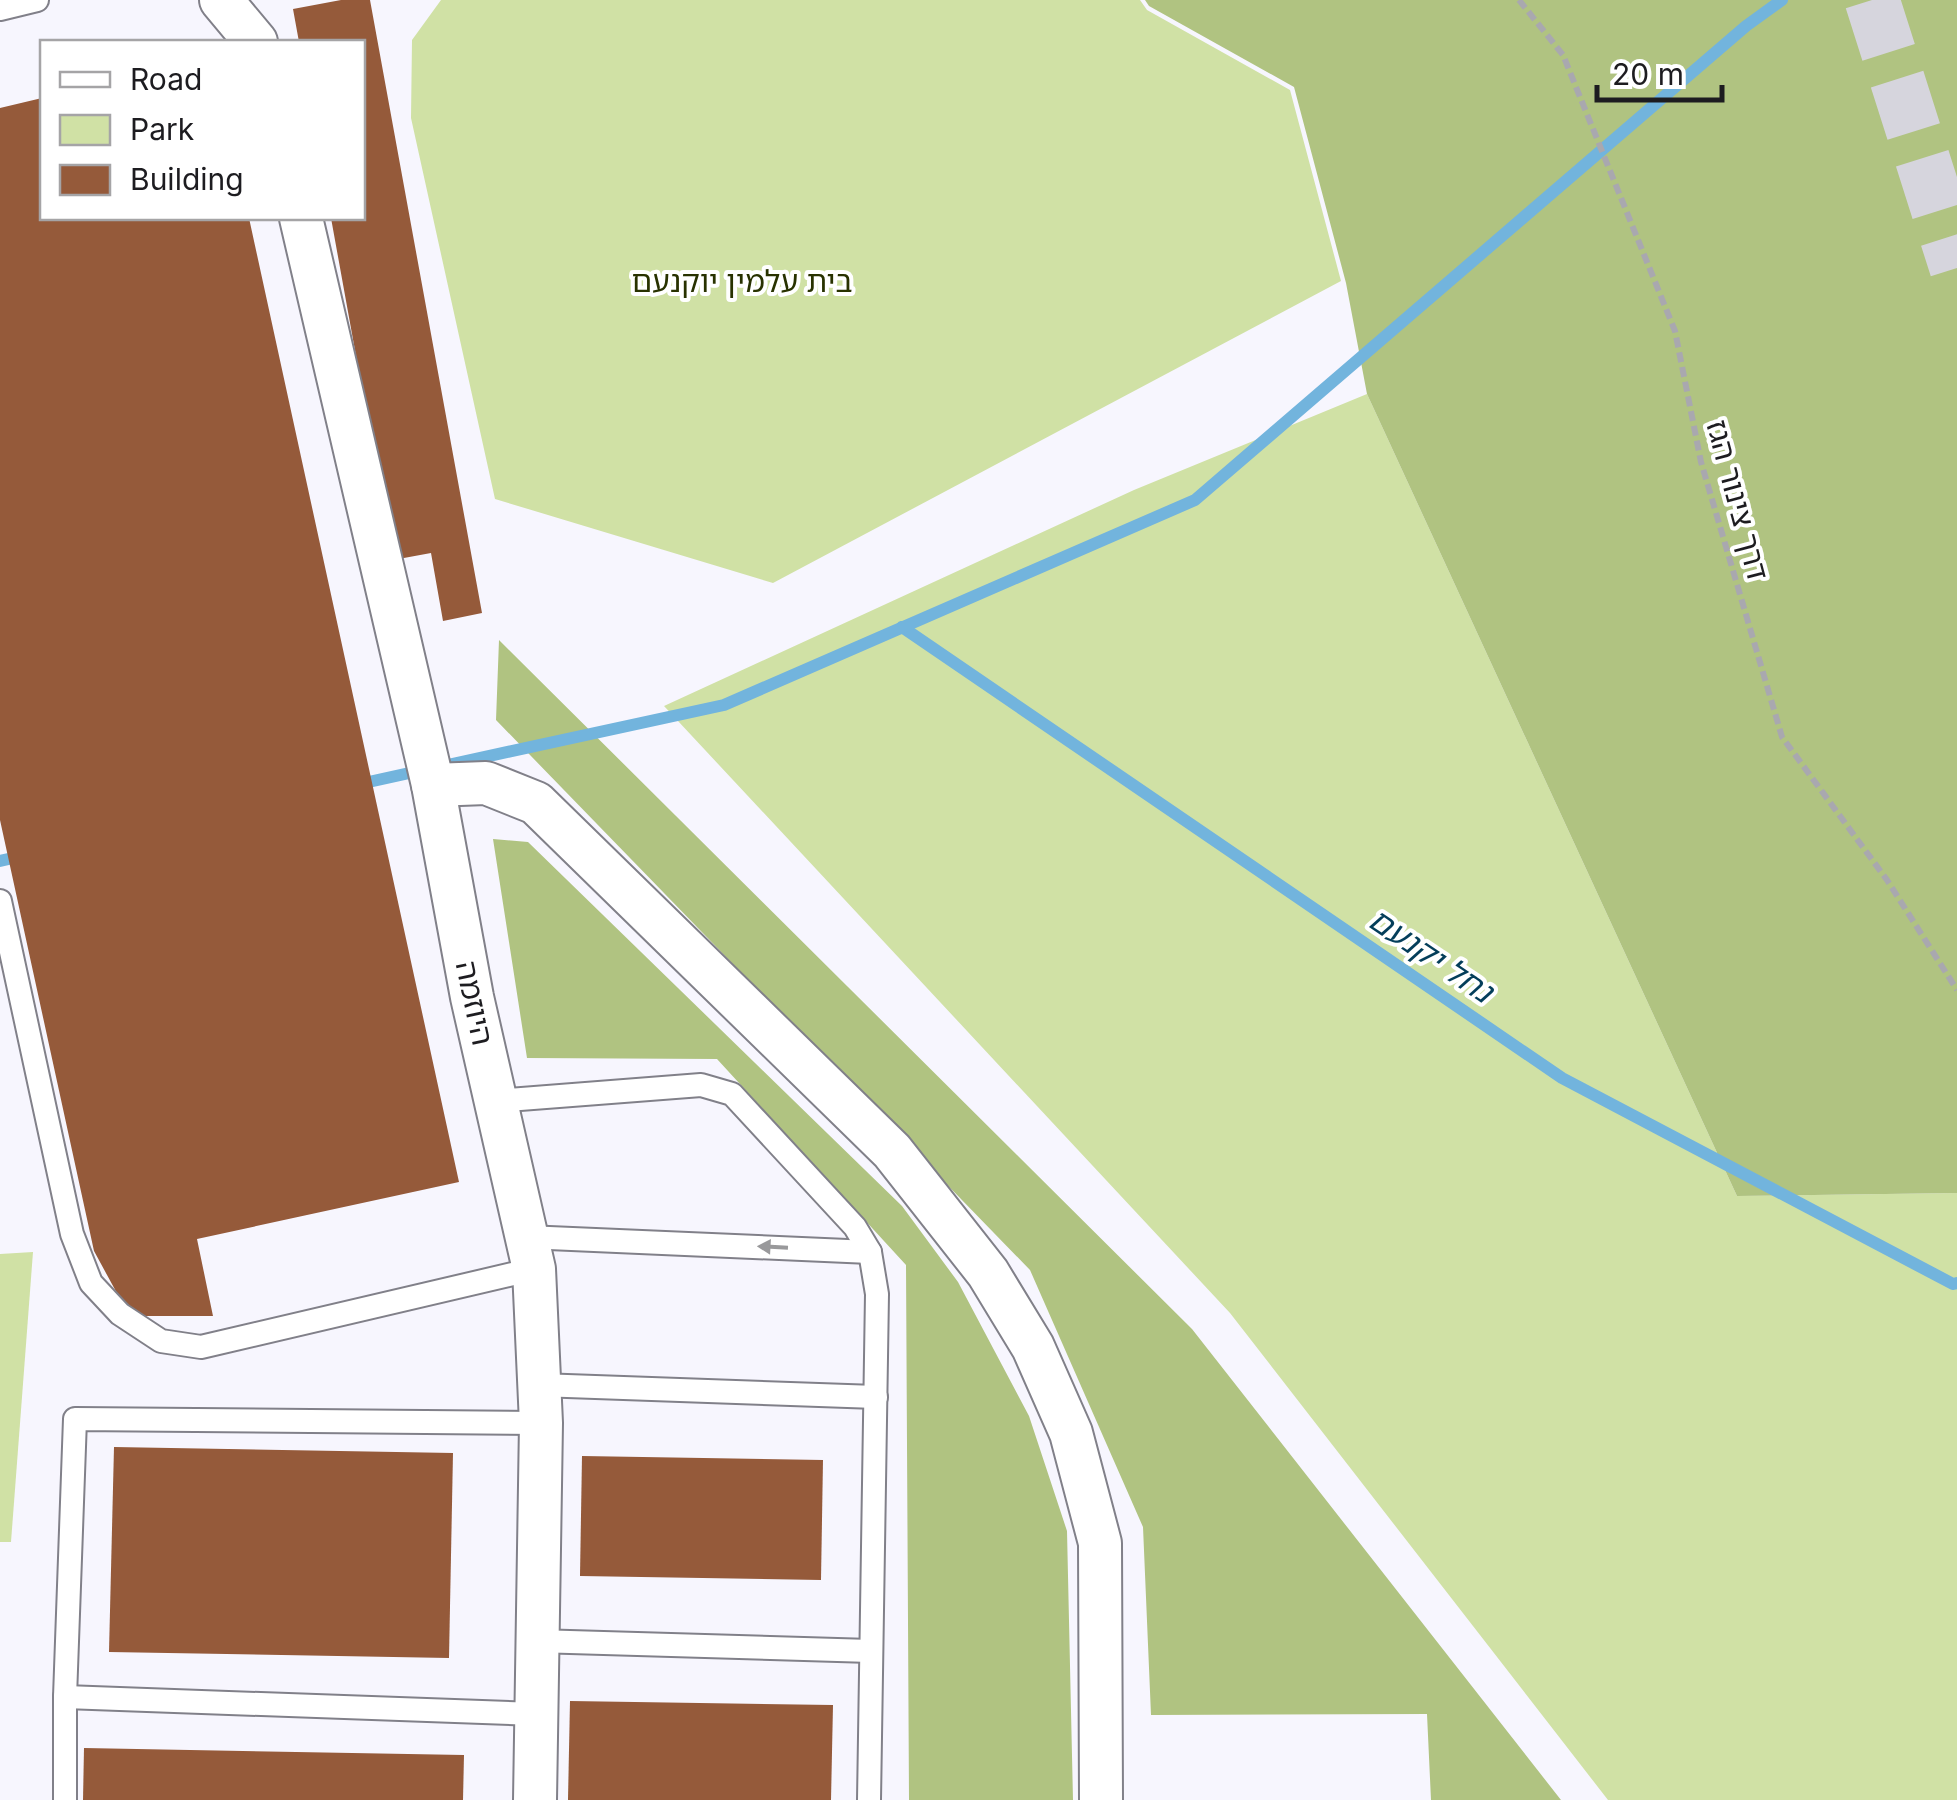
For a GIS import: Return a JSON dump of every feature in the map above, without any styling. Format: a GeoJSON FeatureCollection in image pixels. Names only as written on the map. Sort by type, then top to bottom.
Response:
{"type":"FeatureCollection","features":[{"type":"Feature","properties":{"kind":"street"},"geometry":{"type":"LineString","coordinates":[[222,0],[254,40]]}},
{"type":"Feature","properties":{"kind":"street","name":"היוזמה"},"geometry":{"type":"LineString","coordinates":[[301,220],[433,785],[530,1253],[540,1404],[535,1800]]}},
{"type":"Feature","properties":{"kind":"street"},"geometry":{"type":"LineString","coordinates":[[433,785],[486,783],[536,803],[892,1150],[988,1273],[1033,1347],[1071,1433],[1100,1543],[1100,1800]]}},
{"type":"Feature","properties":{"kind":"lane"},"geometry":{"type":"LineString","coordinates":[[0,9],[37,0]]}},
{"type":"Feature","properties":{"kind":"lane"},"geometry":{"type":"LineString","coordinates":[[0,900],[72,1234],[91,1283],[120,1314],[161,1340],[201,1347],[530,1253],[870,1252]]}},
{"type":"Feature","properties":{"kind":"lane"},"geometry":{"type":"LineString","coordinates":[[496,1100],[701,1085],[732,1094],[856,1227],[870,1252],[877,1294],[869,1800]]}},
{"type":"Feature","properties":{"kind":"lane"},"geometry":{"type":"LineString","coordinates":[[64,1800],[75,1419],[876,1397]]}},
{"type":"Feature","properties":{"kind":"lane"},"geometry":{"type":"LineString","coordinates":[[536,1641],[871,1652]]}},
{"type":"Feature","properties":{"kind":"lane"},"geometry":{"type":"LineString","coordinates":[[64,1697],[534,1714]]}},
{"type":"Feature","properties":{"kind":"path","name":"דרך צינור הגז"},"geometry":{"type":"LineString","coordinates":[[1519,0],[1563,55],[1675,331],[1701,462],[1782,737],[1887,880],[1957,990]]}},
{"type":"Feature","properties":{"kind":"green space","name":"בית עלמין יוקנעם"},"geometry":{"type":"Polygon","coordinates":[[[441,0],[1140,0],[1147,10],[1290,90],[1341,281],[773,583],[495,499],[411,118],[412,40],[441,0]]]}},
{"type":"Feature","properties":{"kind":"green space"},"geometry":{"type":"Polygon","coordinates":[[[1145,0],[1957,0],[1957,1193],[1737,1196],[1367,394],[1346,283],[1294,87],[1149,6],[1145,0]]]}},
{"type":"Feature","properties":{"kind":"green space"},"geometry":{"type":"Polygon","coordinates":[[[1367,394],[1737,1196],[1957,1193],[1957,1800],[1608,1800],[1230,1313],[664,706],[1134,490],[1367,394]]]}},
{"type":"Feature","properties":{"kind":"green space"},"geometry":{"type":"Polygon","coordinates":[[[499,640],[1192,1329],[1561,1800],[1431,1800],[1427,1714],[1151,1715],[1143,1527],[1030,1270],[496,720],[499,640]]]}},
{"type":"Feature","properties":{"kind":"green space"},"geometry":{"type":"Polygon","coordinates":[[[493,839],[528,842],[902,1206],[958,1282],[1029,1416],[1067,1531],[1073,1800],[909,1800],[906,1265],[717,1059],[527,1058],[493,839]]]}},
{"type":"Feature","properties":{"kind":"green space"},"geometry":{"type":"Polygon","coordinates":[[[33,1252],[11,1542],[0,1542],[0,1254],[33,1252]]]}},
{"type":"Feature","properties":{"kind":"building"},"geometry":{"type":"Polygon","coordinates":[[[341,0],[370,0],[482,613],[443,621],[431,553],[393,560],[331,220],[365,220],[365,40],[299,40],[293,9],[341,0]]]}},
{"type":"Feature","properties":{"kind":"building"},"geometry":{"type":"Polygon","coordinates":[[[40,98],[40,220],[249,220],[459,1182],[197,1239],[213,1316],[142,1316],[119,1297],[94,1251],[0,820],[0,108],[40,98]]]}},
{"type":"Feature","properties":{"kind":"building"},"geometry":{"type":"Polygon","coordinates":[[[114,1447],[453,1453],[449,1658],[109,1652],[114,1447]]]}},
{"type":"Feature","properties":{"kind":"building"},"geometry":{"type":"Polygon","coordinates":[[[582,1456],[823,1460],[821,1580],[580,1576],[582,1456]]]}},
{"type":"Feature","properties":{"kind":"building"},"geometry":{"type":"Polygon","coordinates":[[[570,1701],[833,1705],[831,1800],[568,1800],[570,1701]]]}},
{"type":"Feature","properties":{"kind":"building"},"geometry":{"type":"Polygon","coordinates":[[[84,1748],[464,1755],[463,1800],[83,1800],[84,1748]]]}},
{"type":"Feature","properties":{"kind":"waterway"},"geometry":{"type":"LineString","coordinates":[[443,766],[724,705],[1195,500],[1746,26],[1782,0]]}},
{"type":"Feature","properties":{"kind":"waterway","name":"נחל יקנעם"},"geometry":{"type":"LineString","coordinates":[[902,627],[1562,1078],[1957,1283]]}},
{"type":"Feature","properties":{"kind":"waterway"},"geometry":{"type":"LineString","coordinates":[[355,785],[423,770]]}},
{"type":"Feature","properties":{"kind":"waterway"},"geometry":{"type":"LineString","coordinates":[[0,861],[22,856]]}},
{"type":"Feature","properties":{"kind":"tunnel"},"geometry":{"type":"LineString","coordinates":[[1872,0],[1957,268]]}}]}
